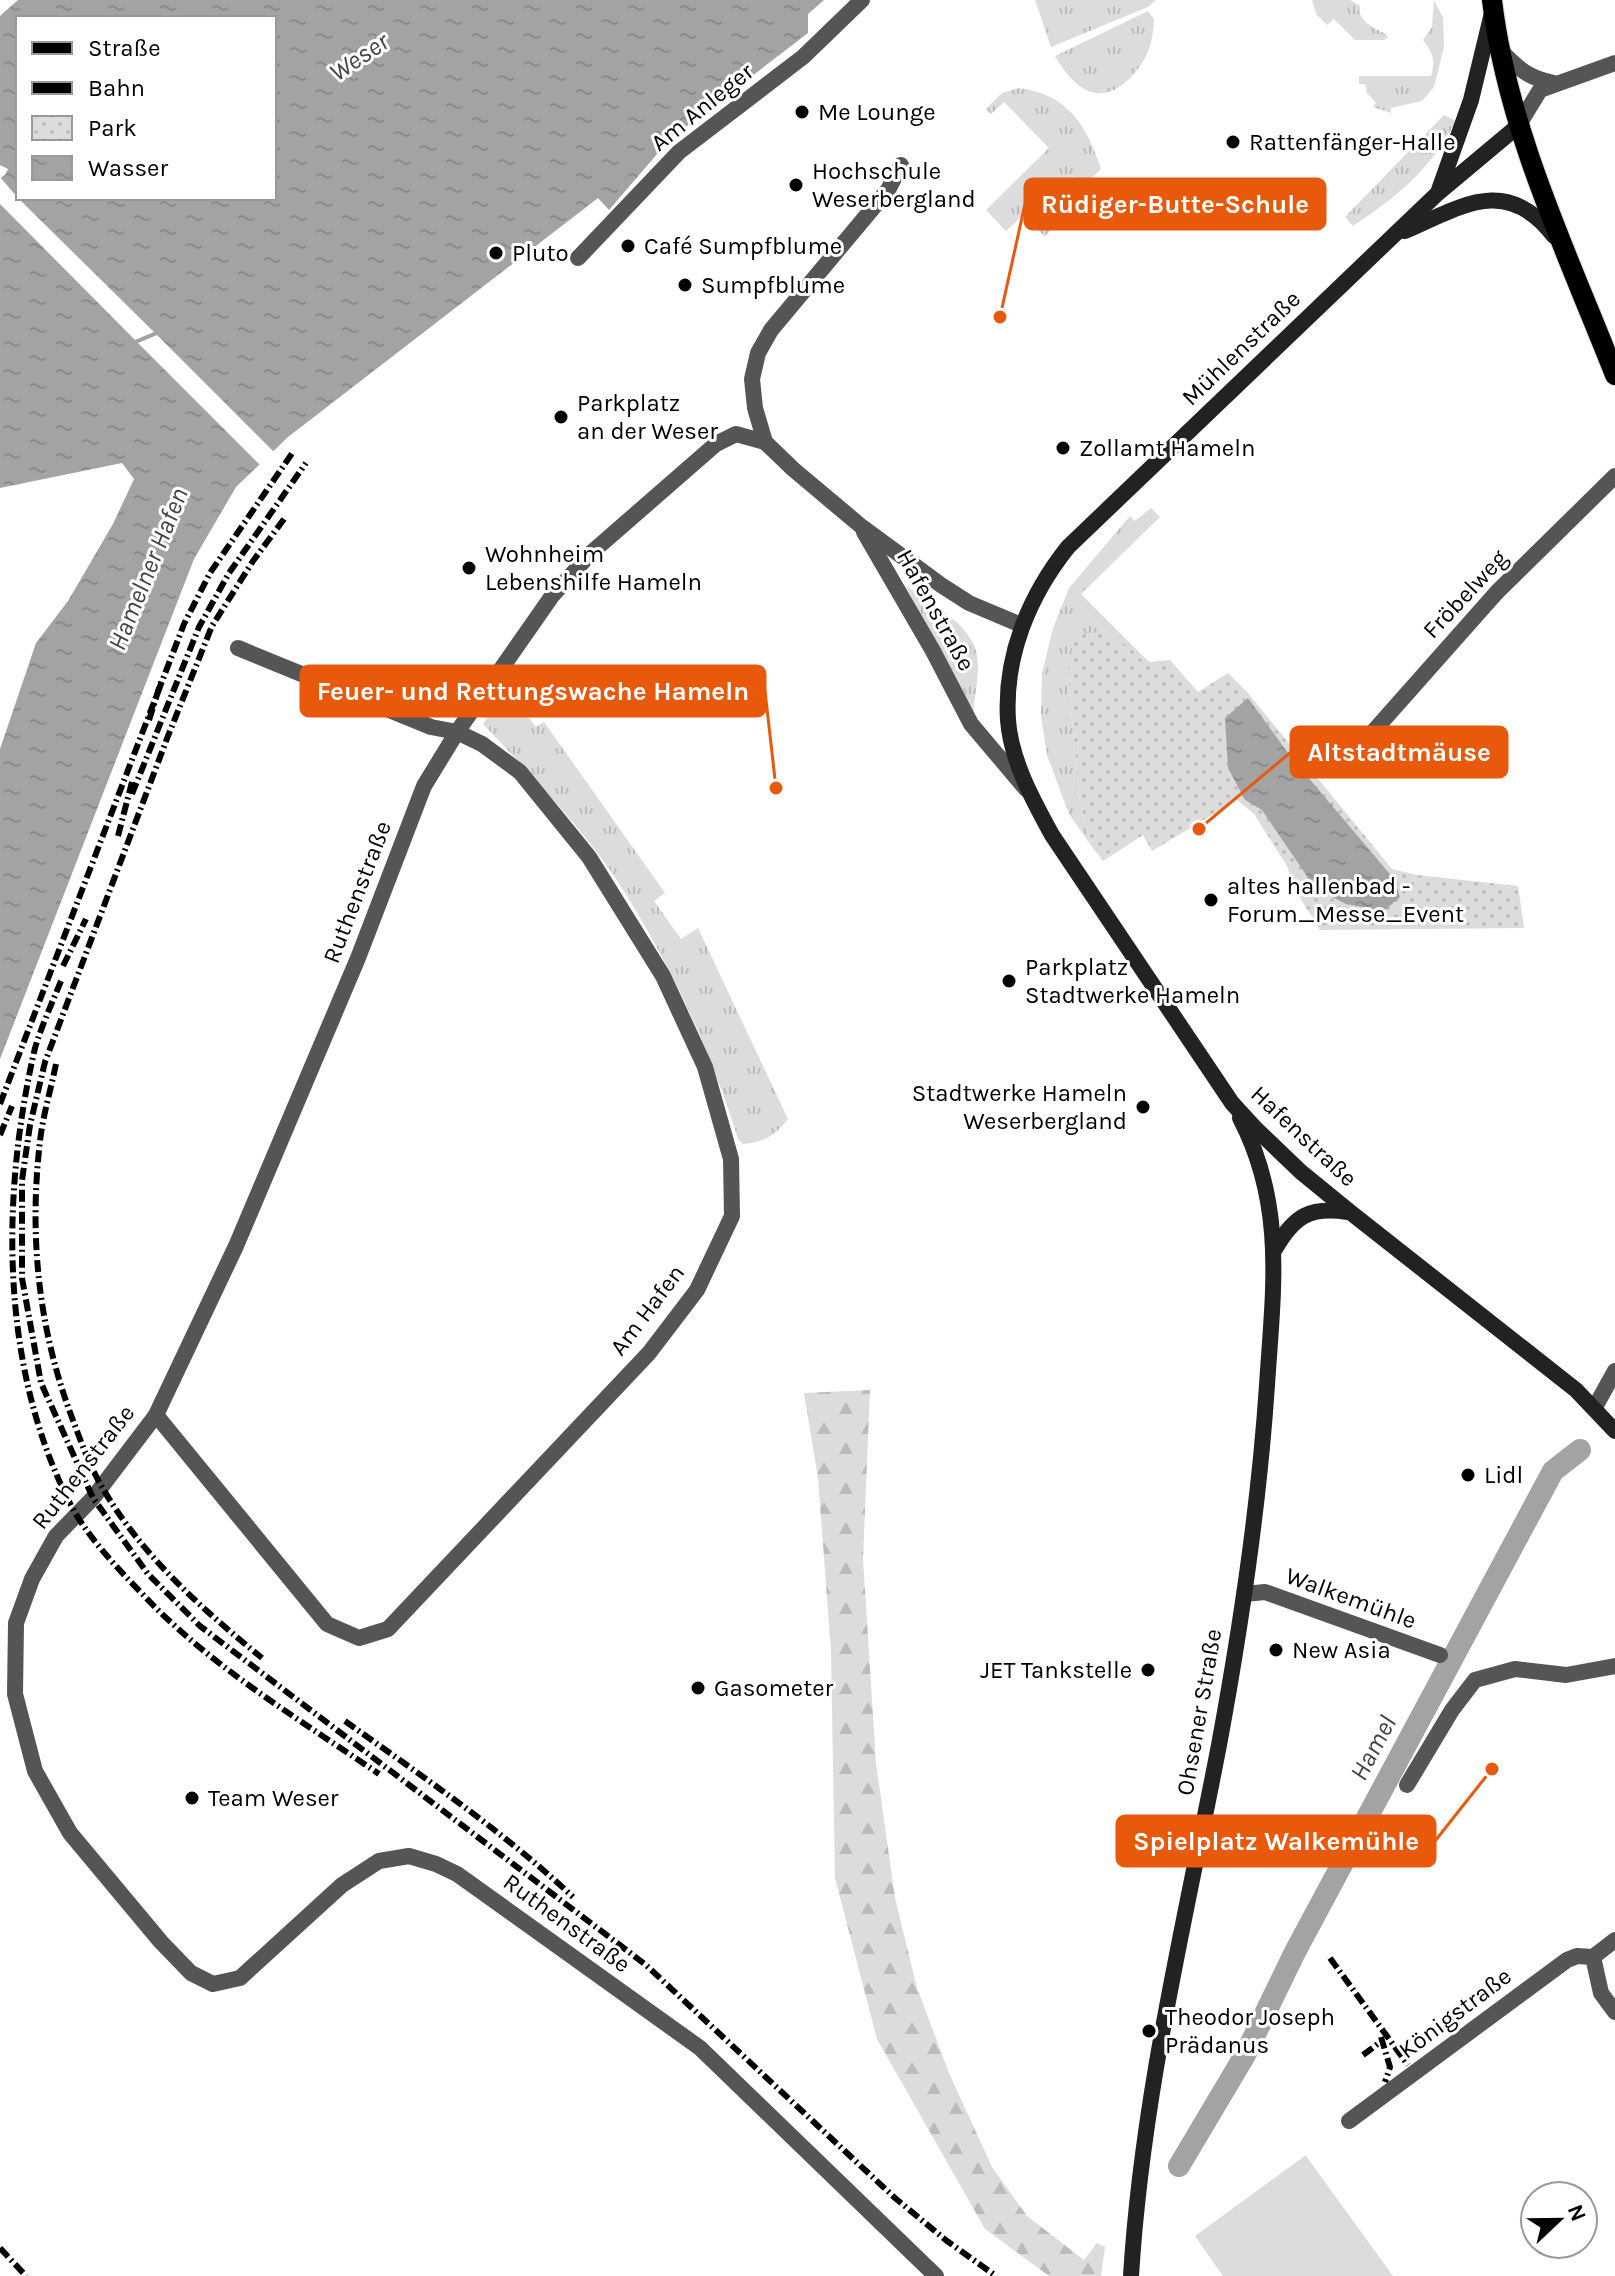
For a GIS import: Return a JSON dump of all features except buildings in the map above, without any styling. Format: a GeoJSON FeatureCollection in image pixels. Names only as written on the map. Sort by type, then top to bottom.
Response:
{"type":"FeatureCollection","features":[{"type":"Feature","properties":{"kind":"main road"},"geometry":{"type":"LineString","coordinates":[[1493,4],[1499,49],[1518,126],[1615,375]]}},
{"type":"Feature","properties":{"kind":"main road"},"geometry":{"type":"LineString","coordinates":[[1438,193],[1471,100],[1493,4]]}},
{"type":"Feature","properties":{"kind":"main road","name":"Mühlenstraße"},"geometry":{"type":"LineString","coordinates":[[1008,721],[1021,625],[1043,580],[1068,547],[1438,193],[1518,126]]}},
{"type":"Feature","properties":{"kind":"main road"},"geometry":{"type":"LineString","coordinates":[[1396,235],[1467,203],[1505,200],[1537,216],[1568,255]]}},
{"type":"Feature","properties":{"kind":"main road","name":"Hafenstraße"},"geometry":{"type":"LineString","coordinates":[[1008,721],[1028,792],[1072,866],[1232,1103],[1277,1150],[1595,1407],[1615,1431]]}},
{"type":"Feature","properties":{"kind":"main road","name":"Ohsener Straße"},"geometry":{"type":"LineString","coordinates":[[1131,2276],[1152,2084],[1219,1742],[1245,1594],[1261,1469],[1275,1249],[1262,1174],[1232,1103]]}},
{"type":"Feature","properties":{"kind":"main road"},"geometry":{"type":"LineString","coordinates":[[1275,1249],[1300,1217],[1316,1210],[1350,1212]]}},
{"type":"Feature","properties":{"kind":"street","name":"Am Anleger"},"geometry":{"type":"LineString","coordinates":[[578,258],[679,152],[803,57],[862,0]]}},
{"type":"Feature","properties":{"kind":"street"},"geometry":{"type":"LineString","coordinates":[[1499,49],[1528,75],[1554,83]]}},
{"type":"Feature","properties":{"kind":"street"},"geometry":{"type":"LineString","coordinates":[[1518,126],[1540,90],[1615,63]]}},
{"type":"Feature","properties":{"kind":"street"},"geometry":{"type":"LineString","coordinates":[[765,442],[755,408],[752,379],[758,353],[771,330],[888,190],[901,165]]}},
{"type":"Feature","properties":{"kind":"street","name":"Ruthenstraße"},"geometry":{"type":"LineString","coordinates":[[765,442],[736,434],[716,444],[591,553],[552,596],[457,732],[424,786],[358,958],[236,1246],[156,1415],[93,1498],[56,1536],[32,1579],[16,1623],[15,1694],[35,1771],[70,1833],[161,1942],[191,1973],[213,1984],[240,1978],[342,1885],[379,1861],[409,1856],[436,1864],[457,1874],[700,2048],[936,2276]]}},
{"type":"Feature","properties":{"kind":"street","name":"Hafenstraße"},"geometry":{"type":"LineString","coordinates":[[765,442],[862,527],[969,603],[1021,625]]}},
{"type":"Feature","properties":{"kind":"street","name":"Fröbelweg"},"geometry":{"type":"LineString","coordinates":[[1356,751],[1497,592],[1615,476]]}},
{"type":"Feature","properties":{"kind":"street","name":"Hafenstraße"},"geometry":{"type":"LineString","coordinates":[[862,527],[971,724],[1028,792]]}},
{"type":"Feature","properties":{"kind":"street","name":"Am Hafen"},"geometry":{"type":"LineString","coordinates":[[156,1415],[327,1624],[359,1638],[388,1629],[649,1353],[697,1290],[732,1216],[731,1159],[705,1067],[663,976],[589,857],[520,772],[482,744],[457,732],[431,727],[238,648]]}},
{"type":"Feature","properties":{"kind":"street"},"geometry":{"type":"LineString","coordinates":[[1595,1407],[1615,1371]]}},
{"type":"Feature","properties":{"kind":"street","name":"Walkemühle"},"geometry":{"type":"LineString","coordinates":[[1245,1594],[1265,1592],[1440,1655]]}},
{"type":"Feature","properties":{"kind":"street"},"geometry":{"type":"LineString","coordinates":[[1407,1785],[1452,1710],[1475,1680],[1515,1669],[1566,1675],[1615,1666]]}},
{"type":"Feature","properties":{"kind":"street","name":"Königstraße"},"geometry":{"type":"LineString","coordinates":[[1349,2121],[1567,1960],[1577,1956],[1593,1957],[1615,1940]]}},
{"type":"Feature","properties":{"kind":"street"},"geometry":{"type":"LineString","coordinates":[[1593,1957],[1601,1993],[1615,2012]]}},
{"type":"Feature","properties":{"kind":"green space"},"geometry":{"type":"Polygon","coordinates":[[[1035,0],[1156,0],[1148,7],[1051,47],[1035,0]]]}},
{"type":"Feature","properties":{"kind":"green space"},"geometry":{"type":"Polygon","coordinates":[[[1312,0],[1350,0],[1360,6],[1363,19],[1388,38],[1355,40],[1334,19],[1327,25],[1316,14],[1312,0]]]}},
{"type":"Feature","properties":{"kind":"green space"},"geometry":{"type":"Polygon","coordinates":[[[1434,0],[1443,18],[1444,47],[1434,87],[1422,101],[1391,108],[1391,113],[1373,107],[1376,103],[1367,93],[1365,84],[1359,84],[1359,76],[1431,76],[1433,57],[1423,40],[1432,27],[1434,0]]]}},
{"type":"Feature","properties":{"kind":"green space"},"geometry":{"type":"Polygon","coordinates":[[[1148,11],[1154,19],[1146,56],[1132,76],[1109,92],[1089,91],[1079,86],[1055,56],[1148,11]]]}},
{"type":"Feature","properties":{"kind":"green space"},"geometry":{"type":"Polygon","coordinates":[[[1019,88],[1050,97],[1073,114],[1089,139],[1101,169],[1084,185],[1074,177],[1055,194],[1070,209],[1045,237],[1023,215],[1006,231],[986,210],[1049,148],[1004,102],[991,114],[986,109],[1002,93],[1019,88]]]}},
{"type":"Feature","properties":{"kind":"green space"},"geometry":{"type":"Polygon","coordinates":[[[1444,115],[1456,121],[1424,168],[1385,204],[1353,226],[1345,217],[1444,115]]]}},
{"type":"Feature","properties":{"kind":"green space"},"geometry":{"type":"Polygon","coordinates":[[[1151,508],[1160,517],[1081,594],[1150,663],[1107,633],[1068,675],[1079,796],[1090,844],[1069,814],[1047,755],[1041,716],[1042,674],[1053,628],[1069,588],[1130,516],[1135,521],[1151,508]]]}},
{"type":"Feature","properties":{"kind":"green space"},"geometry":{"type":"Polygon","coordinates":[[[905,585],[952,618],[973,643],[978,668],[973,714],[905,585]]]}},
{"type":"Feature","properties":{"kind":"green space"},"geometry":{"type":"Polygon","coordinates":[[[1107,632],[1150,662],[1170,660],[1198,692],[1228,673],[1392,869],[1417,875],[1518,886],[1524,928],[1320,930],[1294,888],[1287,866],[1254,814],[1237,800],[1152,851],[1143,835],[1103,861],[1090,844],[1079,796],[1068,675],[1074,634],[1107,632]]]}},
{"type":"Feature","properties":{"kind":"green space"},"geometry":{"type":"Polygon","coordinates":[[[512,688],[522,700],[518,704],[536,727],[544,722],[665,893],[654,901],[681,939],[698,928],[788,1119],[768,1137],[743,1144],[738,1139],[690,1014],[661,954],[627,896],[578,828],[483,724],[506,689],[512,688]]]}},
{"type":"Feature","properties":{"kind":"green space"},"geometry":{"type":"Polygon","coordinates":[[[870,1390],[863,1559],[876,1763],[895,1898],[917,1988],[949,2073],[992,2167],[1027,2216],[1084,2260],[1097,2243],[1105,2247],[1101,2276],[1049,2276],[985,2229],[877,2039],[835,1878],[831,1651],[818,1478],[804,1393],[870,1390]]]}},
{"type":"Feature","properties":{"kind":"green space"},"geometry":{"type":"Polygon","coordinates":[[[1306,2155],[1393,2276],[1223,2276],[1195,2236],[1306,2155]]]}},
{"type":"Feature","properties":{"kind":"water"},"geometry":{"type":"Polygon","coordinates":[[[18,0],[824,0],[808,14],[808,33],[670,139],[609,210],[598,198],[288,437],[236,487],[194,559],[0,1059],[0,749],[36,643],[68,601],[113,524],[134,479],[122,463],[0,488],[0,178],[8,169],[0,165],[0,16],[18,0]]]}},
{"type":"Feature","properties":{"kind":"water"},"geometry":{"type":"Polygon","coordinates":[[[1248,698],[1291,757],[1394,879],[1400,897],[1384,911],[1346,904],[1315,888],[1262,810],[1245,800],[1228,768],[1225,718],[1248,698]]]}},
{"type":"Feature","properties":{"kind":"pier"},"geometry":{"type":"Polygon","coordinates":[[[0,177],[16,196],[16,200],[20,200],[154,332],[135,340],[0,204],[0,177]]]}},
{"type":"Feature","properties":{"kind":"pier"},"geometry":{"type":"Polygon","coordinates":[[[157,335],[276,454],[262,467],[138,343],[157,335]]]}},
{"type":"Feature","properties":{"kind":"waterway","name":"Hamel"},"geometry":{"type":"LineString","coordinates":[[1179,2166],[1245,2055],[1295,1952],[1553,1471],[1580,1450]]}},
{"type":"Feature","properties":{"kind":"railway"},"geometry":{"type":"LineString","coordinates":[[0,1104],[184,624],[210,573],[293,452]]}},
{"type":"Feature","properties":{"kind":"railway"},"geometry":{"type":"LineString","coordinates":[[132,794],[199,627],[229,573],[306,463]]}},
{"type":"Feature","properties":{"kind":"railway"},"geometry":{"type":"LineString","coordinates":[[284,519],[212,626],[45,1062],[30,1125],[22,1180],[22,1278],[41,1383],[93,1498],[148,1574],[200,1626],[646,1965],[895,2198],[996,2276]]}},
{"type":"Feature","properties":{"kind":"railway"},"geometry":{"type":"LineString","coordinates":[[149,720],[161,682]]}},
{"type":"Feature","properties":{"kind":"railway"},"geometry":{"type":"LineString","coordinates":[[118,836],[132,782]]}},
{"type":"Feature","properties":{"kind":"railway"},"geometry":{"type":"LineString","coordinates":[[63,966],[86,919]]}},
{"type":"Feature","properties":{"kind":"railway"},"geometry":{"type":"LineString","coordinates":[[61,981],[35,1048],[16,1165],[12,1224],[20,1344],[32,1402],[50,1458],[82,1524],[110,1560],[152,1604],[233,1673],[379,1774]]}},
{"type":"Feature","properties":{"kind":"railway"},"geometry":{"type":"LineString","coordinates":[[56,1064],[40,1141],[36,1246],[51,1348],[71,1415],[97,1479],[135,1536],[174,1580],[262,1658]]}},
{"type":"Feature","properties":{"kind":"railway"},"geometry":{"type":"LineString","coordinates":[[0,1135],[12,1106]]}},
{"type":"Feature","properties":{"kind":"railway"},"geometry":{"type":"LineString","coordinates":[[345,1721],[491,1827],[573,1897]]}},
{"type":"Feature","properties":{"kind":"railway"},"geometry":{"type":"LineString","coordinates":[[1330,1958],[1408,2065]]}},
{"type":"Feature","properties":{"kind":"railway"},"geometry":{"type":"LineString","coordinates":[[1381,2037],[1390,2067],[1385,2082]]}},
{"type":"Feature","properties":{"kind":"railway"},"geometry":{"type":"LineString","coordinates":[[1363,2055],[1383,2040]]}},
{"type":"Feature","properties":{"kind":"railway"},"geometry":{"type":"LineString","coordinates":[[0,2248],[26,2276]]}},
{"type":"Feature","properties":{"kind":"place","name":"Me Lounge"},"geometry":{"type":"Point","coordinates":[802,112]}},
{"type":"Feature","properties":{"kind":"place","name":"Rattenfänger-Halle"},"geometry":{"type":"Point","coordinates":[1233,142]}},
{"type":"Feature","properties":{"kind":"place","name":"Hochschule Weserbergland"},"geometry":{"type":"Point","coordinates":[796,185]}},
{"type":"Feature","properties":{"kind":"place","name":"Café Sumpfblume"},"geometry":{"type":"Point","coordinates":[628,246]}},
{"type":"Feature","properties":{"kind":"place","name":"Pluto"},"geometry":{"type":"Point","coordinates":[496,253]}},
{"type":"Feature","properties":{"kind":"place","name":"Sumpfblume"},"geometry":{"type":"Point","coordinates":[685,285]}},
{"type":"Feature","properties":{"kind":"place","name":"Rüdiger-Butte-Schule"},"geometry":{"type":"Point","coordinates":[1000,317]}},
{"type":"Feature","properties":{"kind":"place","name":"Parkplatz an der Weser"},"geometry":{"type":"Point","coordinates":[561,417]}},
{"type":"Feature","properties":{"kind":"place","name":"Zollamt Hameln"},"geometry":{"type":"Point","coordinates":[1063,448]}},
{"type":"Feature","properties":{"kind":"place","name":"Wohnheim Lebenshilfe Hameln"},"geometry":{"type":"Point","coordinates":[469,568]}},
{"type":"Feature","properties":{"kind":"place","name":"Feuer- und Rettungswache Hameln"},"geometry":{"type":"Point","coordinates":[776,788]}},
{"type":"Feature","properties":{"kind":"place","name":"Altstadtmäuse"},"geometry":{"type":"Point","coordinates":[1199,829]}},
{"type":"Feature","properties":{"kind":"place","name":"altes hallenbad - Forum_Messe_Event"},"geometry":{"type":"Point","coordinates":[1211,900]}},
{"type":"Feature","properties":{"kind":"place","name":"Parkplatz Stadtwerke Hameln"},"geometry":{"type":"Point","coordinates":[1009,981]}},
{"type":"Feature","properties":{"kind":"place","name":"Stadtwerke Hameln Weserbergland"},"geometry":{"type":"Point","coordinates":[1143,1107]}},
{"type":"Feature","properties":{"kind":"place","name":"Lidl"},"geometry":{"type":"Point","coordinates":[1468,1475]}},
{"type":"Feature","properties":{"kind":"place","name":"New Asia"},"geometry":{"type":"Point","coordinates":[1276,1650]}},
{"type":"Feature","properties":{"kind":"place","name":"JET Tankstelle"},"geometry":{"type":"Point","coordinates":[1148,1670]}},
{"type":"Feature","properties":{"kind":"place","name":"Gasometer"},"geometry":{"type":"Point","coordinates":[698,1688]}},
{"type":"Feature","properties":{"kind":"place","name":"Spielplatz Walkemühle"},"geometry":{"type":"Point","coordinates":[1492,1769]}},
{"type":"Feature","properties":{"kind":"place","name":"Team Weser"},"geometry":{"type":"Point","coordinates":[192,1798]}},
{"type":"Feature","properties":{"kind":"place","name":"Theodor Joseph Prädanus"},"geometry":{"type":"Point","coordinates":[1149,2031]}},
{"type":"Feature","properties":{"kind":"water label","name":"Weser"},"geometry":{"type":"Point","coordinates":[359,57]}},
{"type":"Feature","properties":{"kind":"water label","name":"Hamelner Hafen"},"geometry":{"type":"Point","coordinates":[148,569]}}]}
